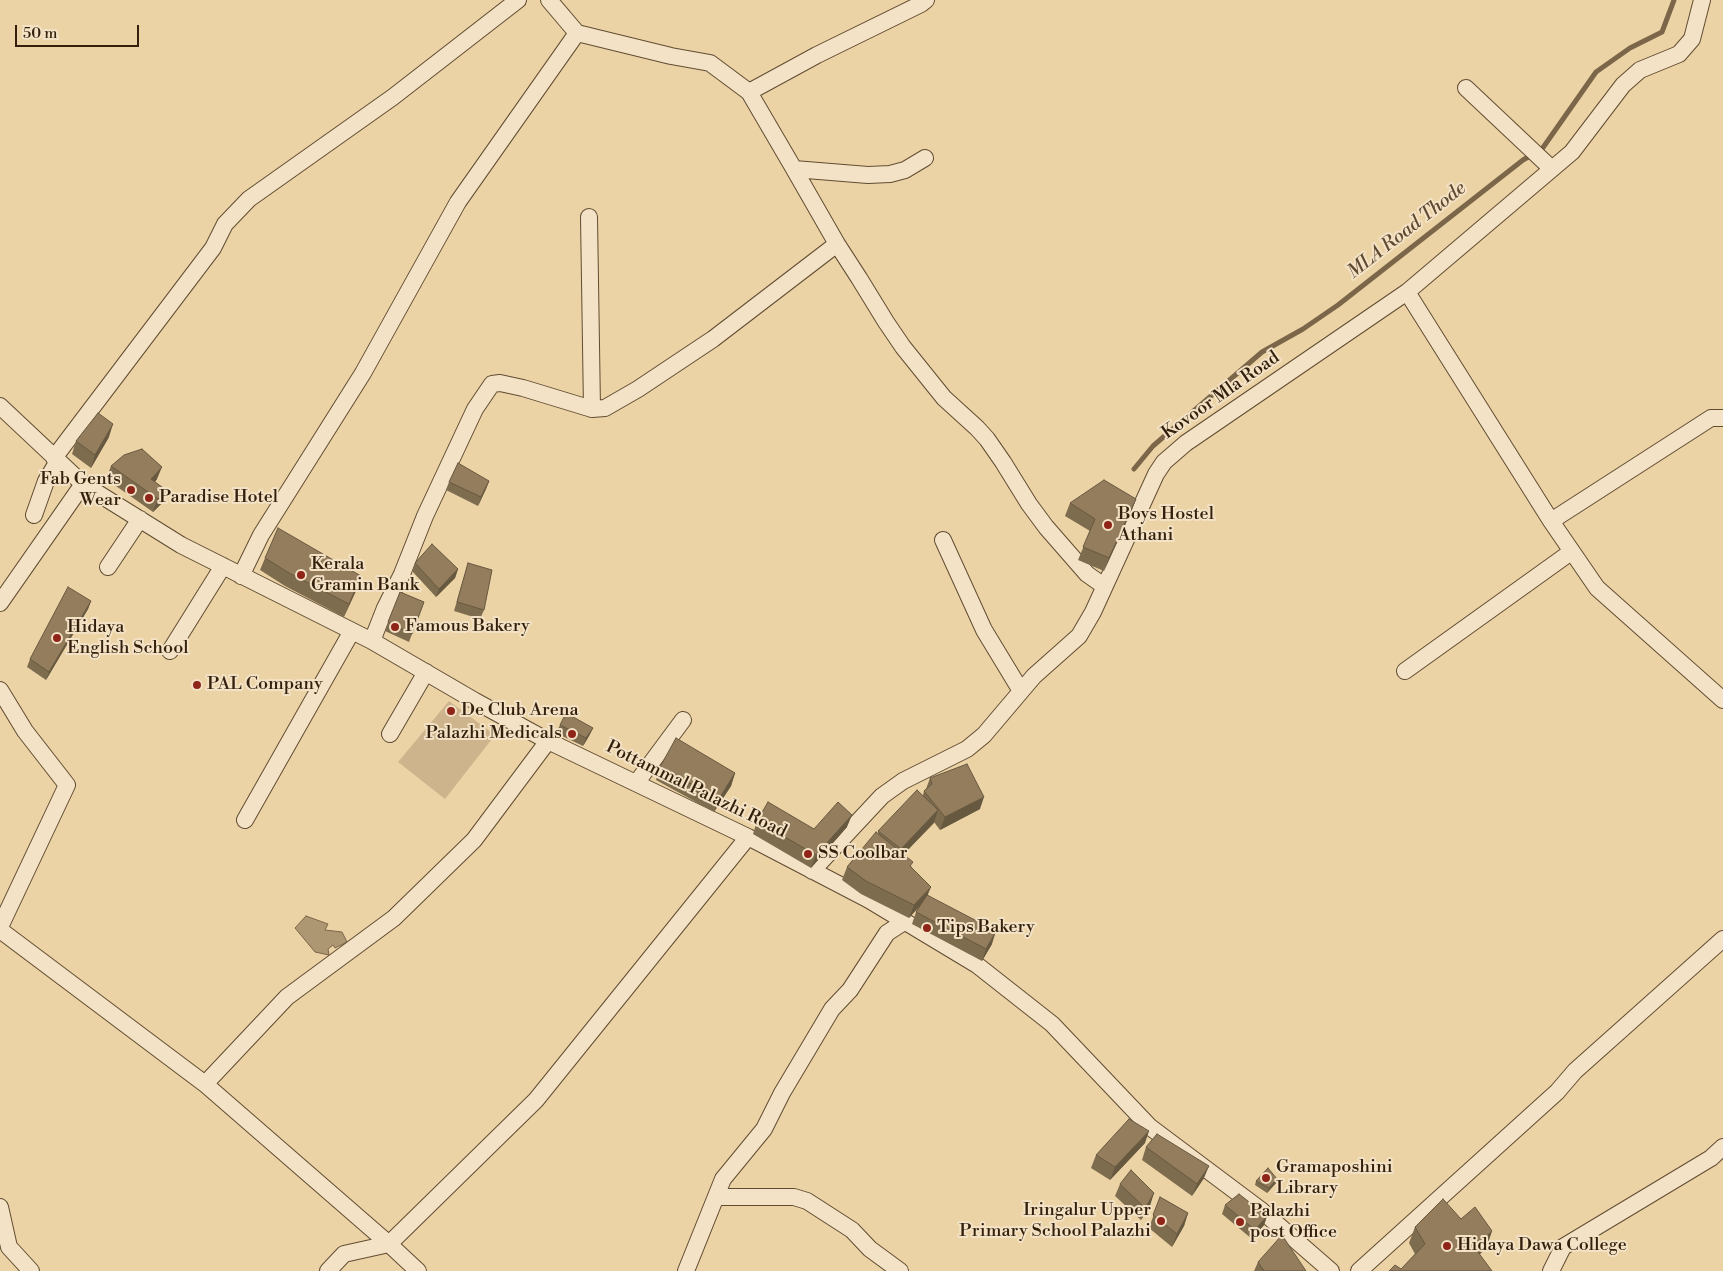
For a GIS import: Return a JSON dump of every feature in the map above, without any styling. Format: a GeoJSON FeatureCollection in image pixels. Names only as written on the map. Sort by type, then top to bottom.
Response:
{"type":"FeatureCollection","features":[{"type":"Feature","properties":{"kind":"street"},"geometry":{"type":"LineString","coordinates":[[34,515],[56,459],[212,248],[225,224],[249,199],[393,97],[518,0]]}},
{"type":"Feature","properties":{"kind":"street"},"geometry":{"type":"LineString","coordinates":[[549,0],[576,33],[671,56],[710,63],[749,92],[837,244],[903,347],[944,398],[987,439],[1046,527],[1087,574],[1104,586]]}},
{"type":"Feature","properties":{"kind":"street"},"geometry":{"type":"LineString","coordinates":[[749,92],[926,0]]}},
{"type":"Feature","properties":{"kind":"street","name":"Kovoor Mla Road"},"geometry":{"type":"LineString","coordinates":[[812,871],[882,796],[903,781],[968,749],[984,735],[1034,676],[1079,636],[1093,612],[1156,474],[1164,462],[1186,443],[1407,292],[1572,152],[1628,80],[1640,70],[1679,54],[1692,39],[1702,0]]}},
{"type":"Feature","properties":{"kind":"street"},"geometry":{"type":"LineString","coordinates":[[245,577],[261,535],[363,373],[458,202],[576,33]]}},
{"type":"Feature","properties":{"kind":"street"},"geometry":{"type":"LineString","coordinates":[[1466,88],[1552,169]]}},
{"type":"Feature","properties":{"kind":"street"},"geometry":{"type":"LineString","coordinates":[[794,169],[868,176],[890,174],[905,170],[926,158]]}},
{"type":"Feature","properties":{"kind":"street"},"geometry":{"type":"LineString","coordinates":[[589,217],[592,409]]}},
{"type":"Feature","properties":{"kind":"street"},"geometry":{"type":"LineString","coordinates":[[372,641],[425,516],[475,409],[492,384],[500,383],[522,388],[592,409],[605,408],[713,339],[837,244]]}},
{"type":"Feature","properties":{"kind":"street"},"geometry":{"type":"LineString","coordinates":[[1407,292],[1551,521],[1597,588],[1723,700]]}},
{"type":"Feature","properties":{"kind":"street","name":"Pottammal Palazhi Road"},"geometry":{"type":"LineString","coordinates":[[0,406],[83,484],[182,545],[372,641],[475,701],[548,740],[748,837],[869,900],[977,965],[1052,1024],[1150,1127],[1262,1211],[1331,1271]]}},
{"type":"Feature","properties":{"kind":"street"},"geometry":{"type":"LineString","coordinates":[[1551,521],[1711,418],[1723,418]]}},
{"type":"Feature","properties":{"kind":"street"},"geometry":{"type":"LineString","coordinates":[[0,604],[83,484]]}},
{"type":"Feature","properties":{"kind":"street"},"geometry":{"type":"LineString","coordinates":[[108,567],[140,519]]}},
{"type":"Feature","properties":{"kind":"street"},"geometry":{"type":"LineString","coordinates":[[245,577],[271,533]]}},
{"type":"Feature","properties":{"kind":"street"},"geometry":{"type":"LineString","coordinates":[[943,540],[984,630],[1021,691]]}},
{"type":"Feature","properties":{"kind":"street"},"geometry":{"type":"LineString","coordinates":[[1405,671],[1571,552]]}},
{"type":"Feature","properties":{"kind":"street"},"geometry":{"type":"LineString","coordinates":[[170,651],[223,566]]}},
{"type":"Feature","properties":{"kind":"street"},"geometry":{"type":"LineString","coordinates":[[245,820],[352,631]]}},
{"type":"Feature","properties":{"kind":"street"},"geometry":{"type":"LineString","coordinates":[[390,734],[426,672]]}},
{"type":"Feature","properties":{"kind":"street"},"geometry":{"type":"LineString","coordinates":[[0,690],[25,731],[67,785],[0,929],[205,1084],[418,1271]]}},
{"type":"Feature","properties":{"kind":"street"},"geometry":{"type":"LineString","coordinates":[[637,782],[683,720]]}},
{"type":"Feature","properties":{"kind":"street"},"geometry":{"type":"LineString","coordinates":[[205,1084],[287,997],[394,918],[474,840],[548,740]]}},
{"type":"Feature","properties":{"kind":"street"},"geometry":{"type":"LineString","coordinates":[[328,1271],[344,1254],[389,1244],[536,1100],[748,837]]}},
{"type":"Feature","properties":{"kind":"street"},"geometry":{"type":"LineString","coordinates":[[686,1271],[723,1179],[764,1129],[782,1094],[832,1009],[850,990],[887,933],[904,922]]}},
{"type":"Feature","properties":{"kind":"street"},"geometry":{"type":"LineString","coordinates":[[1359,1271],[1557,1092],[1575,1071],[1723,939]]}},
{"type":"Feature","properties":{"kind":"street"},"geometry":{"type":"LineString","coordinates":[[1551,1271],[1563,1247],[1711,1158],[1723,1146]]}},
{"type":"Feature","properties":{"kind":"street"},"geometry":{"type":"LineString","coordinates":[[716,1197],[794,1197],[807,1200],[852,1230],[870,1249],[900,1271]]}},
{"type":"Feature","properties":{"kind":"street"},"geometry":{"type":"LineString","coordinates":[[0,1207],[9,1247],[31,1271]]}},
{"type":"Feature","properties":{"kind":"shaded area"},"geometry":{"type":"Polygon","coordinates":[[[449,701],[495,735],[445,799],[398,762],[449,701]]]}},
{"type":"Feature","properties":{"kind":"shaded area"},"geometry":{"type":"Polygon","coordinates":[[[306,916],[328,924],[325,930],[342,932],[347,942],[335,948],[333,945],[328,949],[329,955],[315,952],[295,928],[306,916]]]}},
{"type":"Feature","properties":{"kind":"building"},"geometry":{"type":"Polygon","coordinates":[[[98,413],[113,424],[95,455],[76,441],[98,413]]]}},
{"type":"Feature","properties":{"kind":"building"},"geometry":{"type":"Polygon","coordinates":[[[142,449],[162,467],[151,479],[166,490],[158,499],[111,466],[124,455],[142,449]]]}},
{"type":"Feature","properties":{"kind":"building"},"geometry":{"type":"Polygon","coordinates":[[[458,463],[489,481],[481,497],[449,482],[458,463]]]}},
{"type":"Feature","properties":{"kind":"building"},"geometry":{"type":"Polygon","coordinates":[[[1104,480],[1136,499],[1109,558],[1083,547],[1095,519],[1070,503],[1104,480]]]}},
{"type":"Feature","properties":{"kind":"building"},"geometry":{"type":"Polygon","coordinates":[[[278,528],[361,576],[349,604],[289,573],[265,558],[278,528]]]}},
{"type":"Feature","properties":{"kind":"building"},"geometry":{"type":"Polygon","coordinates":[[[432,544],[458,569],[439,589],[415,563],[432,544]]]}},
{"type":"Feature","properties":{"kind":"building"},"geometry":{"type":"Polygon","coordinates":[[[468,563],[492,570],[484,610],[457,602],[468,563]]]}},
{"type":"Feature","properties":{"kind":"building","name":"Hidaya English School"},"geometry":{"type":"Polygon","coordinates":[[[68,587],[91,601],[49,672],[30,659],[68,587]]]}},
{"type":"Feature","properties":{"kind":"building"},"geometry":{"type":"Polygon","coordinates":[[[400,592],[424,602],[412,634],[388,622],[400,592]]]}},
{"type":"Feature","properties":{"kind":"building"},"geometry":{"type":"Polygon","coordinates":[[[566,713],[593,728],[586,738],[560,725],[566,713]]]}},
{"type":"Feature","properties":{"kind":"building"},"geometry":{"type":"Polygon","coordinates":[[[676,738],[735,773],[719,799],[660,767],[676,738]]]}},
{"type":"Feature","properties":{"kind":"building"},"geometry":{"type":"Polygon","coordinates":[[[967,764],[984,797],[945,817],[924,791],[932,784],[930,778],[967,764]]]}},
{"type":"Feature","properties":{"kind":"building"},"geometry":{"type":"Polygon","coordinates":[[[917,790],[938,810],[901,849],[878,831],[917,790]]]}},
{"type":"Feature","properties":{"kind":"building"},"geometry":{"type":"Polygon","coordinates":[[[768,802],[814,829],[838,802],[852,815],[816,855],[757,821],[768,802]]]}},
{"type":"Feature","properties":{"kind":"building"},"geometry":{"type":"Polygon","coordinates":[[[876,832],[913,862],[910,866],[931,887],[914,905],[866,881],[847,867],[876,832]]]}},
{"type":"Feature","properties":{"kind":"building"},"geometry":{"type":"Polygon","coordinates":[[[927,895],[996,931],[986,949],[916,912],[927,895]]]}},
{"type":"Feature","properties":{"kind":"building"},"geometry":{"type":"Polygon","coordinates":[[[1129,1119],[1149,1131],[1115,1167],[1096,1155],[1129,1119]]]}},
{"type":"Feature","properties":{"kind":"building"},"geometry":{"type":"Polygon","coordinates":[[[1157,1134],[1209,1166],[1197,1184],[1146,1147],[1157,1134]]]}},
{"type":"Feature","properties":{"kind":"building","name":"Gramaposhini Library"},"geometry":{"type":"Polygon","coordinates":[[[1268,1168],[1277,1179],[1269,1188],[1256,1181],[1268,1168]]]}},
{"type":"Feature","properties":{"kind":"building"},"geometry":{"type":"Polygon","coordinates":[[[1131,1170],[1154,1193],[1145,1208],[1120,1184],[1131,1170]]]}},
{"type":"Feature","properties":{"kind":"building"},"geometry":{"type":"Polygon","coordinates":[[[1239,1194],[1267,1216],[1255,1230],[1225,1205],[1239,1194]]]}},
{"type":"Feature","properties":{"kind":"building"},"geometry":{"type":"Polygon","coordinates":[[[1160,1197],[1188,1213],[1177,1234],[1153,1215],[1160,1197]]]}},
{"type":"Feature","properties":{"kind":"building","name":"Hidaya Dawa College"},"geometry":{"type":"Polygon","coordinates":[[[1443,1199],[1461,1219],[1475,1207],[1492,1231],[1475,1248],[1492,1271],[1389,1271],[1395,1265],[1401,1269],[1425,1244],[1415,1227],[1443,1199]]]}},
{"type":"Feature","properties":{"kind":"building"},"geometry":{"type":"Polygon","coordinates":[[[1282,1235],[1306,1271],[1264,1271],[1258,1262],[1282,1235]]]}},
{"type":"Feature","properties":{"kind":"waterway","name":"MLA Road Thode"},"geometry":{"type":"LineString","coordinates":[[1134,469],[1153,446],[1262,352],[1303,329],[1338,305],[1523,160],[1542,149],[1596,72],[1630,48],[1662,32],[1674,0]]}},
{"type":"Feature","properties":{"kind":"place","name":"Fab Gents Wear"},"geometry":{"type":"Point","coordinates":[131,490]}},
{"type":"Feature","properties":{"kind":"place","name":"Paradise Hotel"},"geometry":{"type":"Point","coordinates":[149,498]}},
{"type":"Feature","properties":{"kind":"place","name":"Boys Hostel Athani"},"geometry":{"type":"Point","coordinates":[1108,525]}},
{"type":"Feature","properties":{"kind":"place","name":"Kerala Gramin Bank"},"geometry":{"type":"Point","coordinates":[301,575]}},
{"type":"Feature","properties":{"kind":"place","name":"Famous Bakery"},"geometry":{"type":"Point","coordinates":[395,627]}},
{"type":"Feature","properties":{"kind":"place","name":"Hidaya English School"},"geometry":{"type":"Point","coordinates":[57,638]}},
{"type":"Feature","properties":{"kind":"place","name":"PAL Company"},"geometry":{"type":"Point","coordinates":[197,685]}},
{"type":"Feature","properties":{"kind":"place","name":"De Club Arena"},"geometry":{"type":"Point","coordinates":[451,711]}},
{"type":"Feature","properties":{"kind":"place","name":"Palazhi Medicals"},"geometry":{"type":"Point","coordinates":[572,734]}},
{"type":"Feature","properties":{"kind":"place","name":"SS Coolbar"},"geometry":{"type":"Point","coordinates":[808,854]}},
{"type":"Feature","properties":{"kind":"place","name":"Tips Bakery"},"geometry":{"type":"Point","coordinates":[927,928]}},
{"type":"Feature","properties":{"kind":"place","name":"Gramaposhini Library"},"geometry":{"type":"Point","coordinates":[1266,1178]}},
{"type":"Feature","properties":{"kind":"place","name":"Iringalur Upper Primary School Palazhi"},"geometry":{"type":"Point","coordinates":[1161,1221]}},
{"type":"Feature","properties":{"kind":"place","name":"Palazhi post Office"},"geometry":{"type":"Point","coordinates":[1240,1222]}},
{"type":"Feature","properties":{"kind":"place","name":"Hidaya Dawa College"},"geometry":{"type":"Point","coordinates":[1447,1246]}}]}
